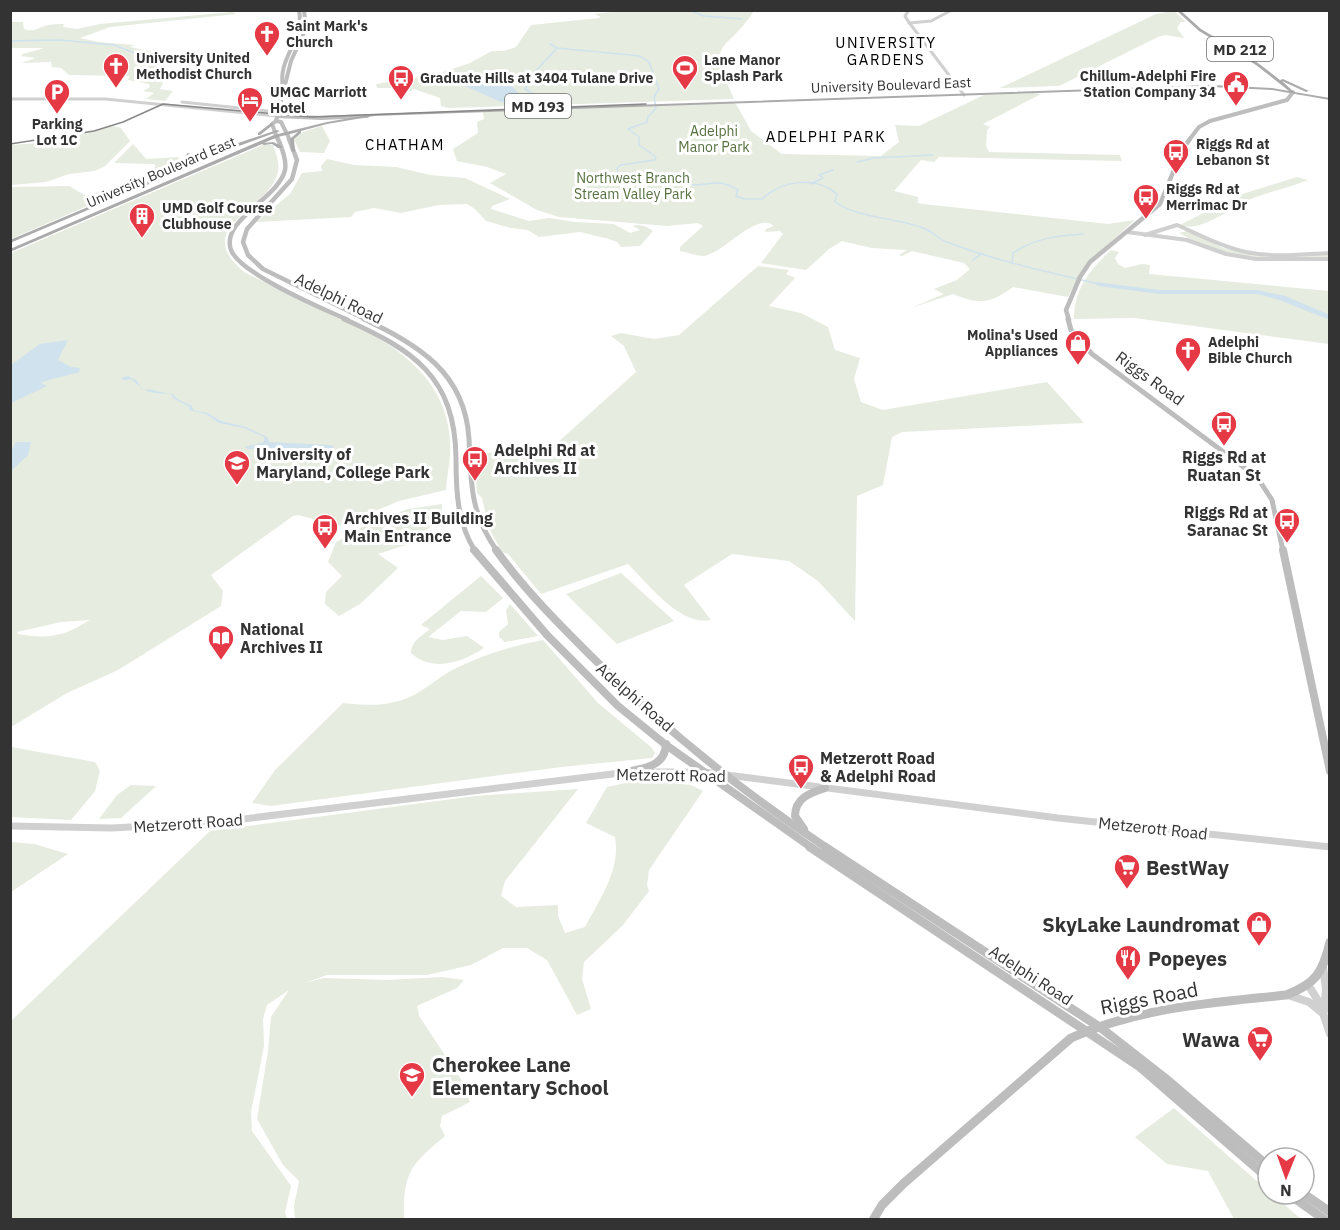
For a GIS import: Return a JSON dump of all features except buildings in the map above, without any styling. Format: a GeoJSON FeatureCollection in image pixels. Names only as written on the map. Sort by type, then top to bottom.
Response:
{"type":"FeatureCollection","features":[{"type":"Feature","properties":{"kind":"main road","name":"Adelphi Road"},"geometry":{"type":"LineString","coordinates":[[283,88],[281,82],[285,63],[301,28],[299,10]]}},
{"type":"Feature","properties":{"kind":"main road","name":"Adelphi Road"},"geometry":{"type":"LineString","coordinates":[[304,10],[306,28],[294,53],[275,118],[275,134],[285,165],[281,180],[242,219],[232,233],[230,245],[237,261],[262,277],[386,338],[410,354],[430,374],[444,395],[453,420],[460,516],[474,552],[607,696],[666,744],[774,823],[1086,1030],[1160,1083],[1256,1167]]}},
{"type":"Feature","properties":{"kind":"main road","name":"MD 212"},"geometry":{"type":"LineString","coordinates":[[1177,10],[1200,30],[1281,80]]}},
{"type":"Feature","properties":{"kind":"main road","name":"MD 212"},"geometry":{"type":"LineString","coordinates":[[1182,10],[1207,30],[1256,59],[1292,90]]}},
{"type":"Feature","properties":{"kind":"main road"},"geometry":{"type":"LineString","coordinates":[[1260,85],[1276,85],[1281,80],[1300,89],[1328,97]]}},
{"type":"Feature","properties":{"kind":"main road","name":"University Boulevard East"},"geometry":{"type":"LineString","coordinates":[[963,93],[1209,83],[1260,85],[1328,97]]}},
{"type":"Feature","properties":{"kind":"main road","name":"University Boulevard East"},"geometry":{"type":"LineString","coordinates":[[10,242],[237,145],[284,131],[372,114],[1212,86],[1292,90]]}},
{"type":"Feature","properties":{"kind":"main road","name":"Riggs Road"},"geometry":{"type":"LineString","coordinates":[[1292,90],[1291,98],[1281,103],[1210,121],[1199,128],[1183,148],[1160,204],[1094,257],[1079,279],[1066,314],[1071,330],[1082,345],[1248,468],[1266,487],[1274,507],[1329,771]]}},
{"type":"Feature","properties":{"kind":"main road"},"geometry":{"type":"LineString","coordinates":[[237,145],[263,133],[275,118],[318,114],[372,114]]}},
{"type":"Feature","properties":{"kind":"main road","name":"Adelphi Road"},"geometry":{"type":"LineString","coordinates":[[275,118],[281,122],[293,150],[297,164],[294,178],[288,187],[248,226],[243,239],[246,253],[262,269],[389,330],[416,346],[448,375],[464,404],[471,496],[481,526],[511,570],[567,632],[654,718],[722,774],[1097,1026],[1166,1076],[1256,1155]]}},
{"type":"Feature","properties":{"kind":"main road"},"geometry":{"type":"LineString","coordinates":[[275,118],[328,121]]}},
{"type":"Feature","properties":{"kind":"main road"},"geometry":{"type":"LineString","coordinates":[[293,150],[291,142],[294,136],[328,121]]}},
{"type":"Feature","properties":{"kind":"main road","name":"University Boulevard East"},"geometry":{"type":"LineString","coordinates":[[10,251],[275,134]]}},
{"type":"Feature","properties":{"kind":"main road"},"geometry":{"type":"LineString","coordinates":[[243,150],[267,143],[280,147]]}},
{"type":"Feature","properties":{"kind":"main road"},"geometry":{"type":"LineString","coordinates":[[173,172],[180,167],[186,155],[187,162],[205,159]]}},
{"type":"Feature","properties":{"kind":"main road"},"geometry":{"type":"LineString","coordinates":[[626,772],[651,767],[662,760],[667,753],[666,744]]}},
{"type":"Feature","properties":{"kind":"main road"},"geometry":{"type":"LineString","coordinates":[[807,833],[795,816],[797,802],[804,796],[825,788]]}},
{"type":"Feature","properties":{"kind":"main road"},"geometry":{"type":"LineString","coordinates":[[1309,986],[1316,981],[1323,966],[1329,942]]}},
{"type":"Feature","properties":{"kind":"main road","name":"Riggs Road"},"geometry":{"type":"LineString","coordinates":[[873,1220],[882,1205],[903,1184],[1054,1051],[1086,1030],[1152,1011],[1286,995],[1309,986]]}},
{"type":"Feature","properties":{"kind":"main road"},"geometry":{"type":"LineString","coordinates":[[1316,1203],[1329,1212]]}},
{"type":"Feature","properties":{"kind":"main road"},"geometry":{"type":"LineString","coordinates":[[1306,1206],[1325,1220]]}},
{"type":"Feature","properties":{"kind":"street"},"geometry":{"type":"LineString","coordinates":[[909,10],[905,16],[909,23],[963,93]]}},
{"type":"Feature","properties":{"kind":"street"},"geometry":{"type":"LineString","coordinates":[[909,23],[931,21],[952,10]]}},
{"type":"Feature","properties":{"kind":"street"},"geometry":{"type":"LineString","coordinates":[[10,99],[105,99],[275,118]]}},
{"type":"Feature","properties":{"kind":"street"},"geometry":{"type":"LineString","coordinates":[[1140,236],[1177,225],[1229,248],[1251,253],[1278,255],[1329,253]]}},
{"type":"Feature","properties":{"kind":"street"},"geometry":{"type":"LineString","coordinates":[[1127,232],[1147,238],[1180,239],[1202,244],[1227,254],[1264,261],[1329,259]]}},
{"type":"Feature","properties":{"kind":"street","name":"Metzerott Road"},"geometry":{"type":"LineString","coordinates":[[10,826],[111,828],[210,823],[626,772],[704,772],[1058,818],[1329,847]]}},
{"type":"Feature","properties":{"kind":"street"},"geometry":{"type":"LineString","coordinates":[[1323,966],[1326,989],[1323,1015]]}},
{"type":"Feature","properties":{"kind":"street"},"geometry":{"type":"LineString","coordinates":[[1309,986],[1320,1004],[1329,1034]]}},
{"type":"Feature","properties":{"kind":"street"},"geometry":{"type":"LineString","coordinates":[[1286,995],[1314,1004],[1323,1015]]}},
{"type":"Feature","properties":{"kind":"green space"},"geometry":{"type":"Polygon","coordinates":[[[620,11],[754,11],[722,48],[720,55],[721,65],[734,99],[449,108],[441,106],[440,98],[414,89],[395,91],[396,88],[377,88],[376,84],[427,76],[447,79],[437,74],[470,63],[492,51],[504,51],[516,47],[531,25],[599,18],[601,17],[594,14],[620,11]]]}},
{"type":"Feature","properties":{"kind":"green space"},"geometry":{"type":"Polygon","coordinates":[[[1174,11],[1186,22],[1181,22],[1177,28],[1184,38],[1165,35],[1158,37],[1059,86],[1000,88],[1156,14],[1174,11]]]}},
{"type":"Feature","properties":{"kind":"green space"},"geometry":{"type":"Polygon","coordinates":[[[232,12],[237,14],[110,27],[80,38],[134,45],[130,47],[169,55],[234,53],[228,58],[246,60],[161,63],[156,80],[163,83],[160,89],[173,91],[165,101],[146,99],[154,93],[143,91],[150,87],[149,84],[128,80],[129,76],[69,75],[61,68],[52,67],[51,62],[22,63],[35,58],[21,56],[23,54],[44,48],[11,48],[11,22],[23,22],[24,29],[28,30],[58,24],[77,29],[100,24],[232,12]]]}},
{"type":"Feature","properties":{"kind":"green space"},"geometry":{"type":"Polygon","coordinates":[[[1041,94],[983,124],[990,127],[987,130],[986,146],[989,152],[1120,155],[1122,161],[939,157],[934,162],[921,160],[894,191],[918,197],[918,203],[923,204],[1108,224],[1135,220],[1086,264],[1068,297],[1013,287],[991,300],[970,300],[953,294],[911,308],[944,294],[934,289],[957,280],[970,269],[964,263],[912,251],[902,256],[899,255],[907,250],[872,248],[842,241],[829,249],[806,270],[761,263],[783,234],[780,231],[765,232],[766,229],[774,226],[767,223],[750,228],[712,253],[704,256],[695,255],[680,251],[680,247],[703,226],[698,223],[667,226],[559,217],[537,210],[490,183],[506,174],[487,167],[457,161],[453,149],[478,133],[477,122],[484,119],[483,112],[733,103],[736,104],[751,131],[782,154],[881,156],[899,142],[895,125],[919,126],[984,95],[1041,94]]]}},
{"type":"Feature","properties":{"kind":"green space"},"geometry":{"type":"Polygon","coordinates":[[[113,126],[121,128],[130,141],[105,166],[95,171],[69,174],[46,182],[11,185],[11,145],[39,143],[113,126]]]}},
{"type":"Feature","properties":{"kind":"green space"},"geometry":{"type":"Polygon","coordinates":[[[322,126],[330,141],[324,153],[300,152],[294,139],[303,132],[322,126]]]}},
{"type":"Feature","properties":{"kind":"green space"},"geometry":{"type":"Polygon","coordinates":[[[133,144],[146,159],[179,157],[175,168],[11,239],[11,187],[69,186],[86,196],[140,179],[156,166],[154,164],[114,163],[133,144]]]}},
{"type":"Feature","properties":{"kind":"green space","name":"University of Maryland, College Park"},"geometry":{"type":"Polygon","coordinates":[[[263,145],[273,145],[278,162],[278,172],[272,186],[228,230],[225,242],[229,256],[244,272],[376,337],[391,346],[417,368],[437,394],[448,425],[450,449],[446,490],[399,501],[339,526],[298,515],[293,516],[211,575],[223,591],[221,606],[118,670],[67,693],[11,727],[11,253],[263,145]],[[90,620],[61,622],[17,632],[29,636],[55,635],[72,630],[90,620]]]}},
{"type":"Feature","properties":{"kind":"green space"},"geometry":{"type":"Polygon","coordinates":[[[327,159],[354,165],[396,167],[430,175],[465,178],[510,199],[492,206],[491,209],[529,221],[549,218],[614,224],[630,233],[640,230],[633,226],[638,225],[653,231],[640,246],[621,247],[617,242],[609,239],[580,232],[539,237],[528,230],[486,221],[467,204],[439,205],[401,213],[374,208],[355,212],[351,217],[256,222],[290,194],[302,173],[322,171],[321,166],[327,159]]]}},
{"type":"Feature","properties":{"kind":"green space"},"geometry":{"type":"Polygon","coordinates":[[[1297,177],[1308,180],[1249,200],[1206,223],[1188,227],[1180,225],[1236,196],[1297,177]]]}},
{"type":"Feature","properties":{"kind":"green space"},"geometry":{"type":"Polygon","coordinates":[[[1187,231],[1223,248],[1254,255],[1329,254],[1329,258],[1289,259],[1235,254],[1216,249],[1179,233],[1187,231]]]}},
{"type":"Feature","properties":{"kind":"green space"},"geometry":{"type":"Polygon","coordinates":[[[1111,250],[1119,252],[1115,258],[1118,264],[1125,268],[1142,264],[1150,265],[1149,274],[1329,291],[1329,344],[1134,318],[1074,319],[1080,289],[1097,264],[1111,250]]]}},
{"type":"Feature","properties":{"kind":"green space"},"geometry":{"type":"Polygon","coordinates":[[[758,266],[789,270],[786,274],[795,278],[769,306],[801,313],[828,327],[835,350],[860,358],[854,379],[861,402],[883,410],[1047,382],[1084,423],[902,432],[892,437],[883,485],[857,496],[855,621],[818,581],[789,561],[732,554],[684,585],[711,620],[688,617],[677,611],[628,564],[541,594],[508,554],[502,552],[489,528],[482,498],[477,493],[474,453],[547,452],[636,372],[624,346],[611,336],[621,333],[654,339],[679,335],[758,266]]]}},
{"type":"Feature","properties":{"kind":"green space"},"geometry":{"type":"Polygon","coordinates":[[[442,504],[441,519],[406,545],[378,554],[398,568],[360,604],[339,616],[325,604],[326,592],[342,576],[328,562],[336,542],[370,523],[408,509],[442,504]]]}},
{"type":"Feature","properties":{"kind":"green space"},"geometry":{"type":"Polygon","coordinates":[[[621,573],[674,621],[617,644],[566,594],[621,573]]]}},
{"type":"Feature","properties":{"kind":"green space"},"geometry":{"type":"Polygon","coordinates":[[[481,576],[503,598],[486,612],[461,611],[428,637],[443,640],[467,636],[484,648],[467,658],[438,664],[429,663],[411,653],[415,642],[430,629],[421,625],[481,576]]]}},
{"type":"Feature","properties":{"kind":"green space"},"geometry":{"type":"Polygon","coordinates":[[[510,604],[538,636],[505,642],[499,637],[499,632],[508,624],[506,610],[510,604]]]}},
{"type":"Feature","properties":{"kind":"green space"},"geometry":{"type":"Polygon","coordinates":[[[543,640],[598,703],[651,747],[655,753],[652,758],[561,767],[271,806],[252,803],[275,770],[343,703],[373,705],[392,703],[410,697],[465,664],[497,652],[543,640]]]}},
{"type":"Feature","properties":{"kind":"green space"},"geometry":{"type":"Polygon","coordinates":[[[11,747],[95,762],[100,771],[95,791],[71,820],[11,817],[11,747]]]}},
{"type":"Feature","properties":{"kind":"green space"},"geometry":{"type":"Polygon","coordinates":[[[664,782],[691,785],[703,791],[649,870],[647,885],[649,891],[623,925],[584,962],[582,979],[591,1009],[577,1015],[547,960],[527,948],[503,948],[471,965],[427,975],[327,975],[304,983],[324,978],[387,980],[442,977],[464,980],[457,988],[417,1006],[419,1016],[464,1084],[470,1102],[442,1116],[440,1126],[445,1136],[416,1163],[407,1180],[404,1219],[295,1219],[294,1206],[299,1181],[283,1165],[257,1119],[271,1017],[289,990],[267,1005],[263,1019],[264,1046],[251,1112],[252,1131],[291,1186],[285,1212],[287,1219],[11,1219],[11,1021],[210,831],[475,796],[578,789],[505,881],[501,896],[516,907],[558,905],[558,916],[565,933],[585,927],[603,895],[612,872],[615,861],[615,837],[586,823],[607,787],[626,783],[664,782]]]}},
{"type":"Feature","properties":{"kind":"green space"},"geometry":{"type":"Polygon","coordinates":[[[131,785],[156,786],[121,818],[99,819],[117,795],[131,785]]]}},
{"type":"Feature","properties":{"kind":"green space"},"geometry":{"type":"Polygon","coordinates":[[[11,842],[34,844],[68,854],[11,892],[11,842]]]}},
{"type":"Feature","properties":{"kind":"green space"},"geometry":{"type":"Polygon","coordinates":[[[1174,1108],[1256,1180],[1256,1206],[1286,1206],[1301,1219],[1234,1219],[1208,1171],[1167,1164],[1135,1137],[1174,1108]]]}},
{"type":"Feature","properties":{"kind":"water"},"geometry":{"type":"Polygon","coordinates":[[[467,79],[508,84],[519,94],[521,102],[501,102],[456,82],[467,79]]]}},
{"type":"Feature","properties":{"kind":"water"},"geometry":{"type":"Polygon","coordinates":[[[68,340],[58,360],[71,367],[80,368],[79,372],[41,383],[47,386],[11,403],[11,365],[40,344],[68,340]]]}},
{"type":"Feature","properties":{"kind":"water"},"geometry":{"type":"Polygon","coordinates":[[[128,376],[136,380],[141,387],[131,379],[121,378],[128,376]]]}},
{"type":"Feature","properties":{"kind":"water"},"geometry":{"type":"Polygon","coordinates":[[[144,389],[173,394],[177,399],[192,406],[193,410],[207,413],[221,421],[246,427],[267,437],[269,442],[329,445],[333,446],[334,451],[302,458],[296,448],[248,449],[245,447],[264,442],[264,437],[244,428],[219,423],[206,414],[189,410],[190,407],[174,399],[171,394],[152,393],[144,389]]]}},
{"type":"Feature","properties":{"kind":"water"},"geometry":{"type":"Polygon","coordinates":[[[16,442],[31,442],[28,455],[11,471],[11,451],[16,442]]]}},
{"type":"Feature","properties":{"kind":"waterway"},"geometry":{"type":"LineString","coordinates":[[689,10],[704,16],[742,19]]}},
{"type":"Feature","properties":{"kind":"waterway"},"geometry":{"type":"LineString","coordinates":[[10,41],[60,40],[114,45],[140,55],[175,58],[199,77]]}},
{"type":"Feature","properties":{"kind":"waterway"},"geometry":{"type":"LineString","coordinates":[[550,44],[557,48]]}},
{"type":"Feature","properties":{"kind":"waterway"},"geometry":{"type":"LineString","coordinates":[[537,96],[525,89],[532,79],[531,76],[557,48]]}},
{"type":"Feature","properties":{"kind":"waterway"},"geometry":{"type":"LineString","coordinates":[[557,48],[640,56],[649,62],[659,89],[654,97],[656,108],[648,117],[647,122],[628,129],[639,137],[639,145],[656,157],[655,160],[621,165],[617,168],[618,174],[691,185],[724,184],[738,190],[736,196],[744,199],[762,199],[788,184],[813,183]]}},
{"type":"Feature","properties":{"kind":"waterway"},"geometry":{"type":"LineString","coordinates":[[857,162],[874,158],[933,155]]}},
{"type":"Feature","properties":{"kind":"waterway"},"geometry":{"type":"LineString","coordinates":[[813,183],[823,178],[819,175],[833,170]]}},
{"type":"Feature","properties":{"kind":"waterway"},"geometry":{"type":"LineString","coordinates":[[813,183],[837,194],[835,202],[855,212],[912,224],[944,241],[984,255],[1099,284]]}},
{"type":"Feature","properties":{"kind":"waterway"},"geometry":{"type":"LineString","coordinates":[[1012,263],[1013,253],[1029,244],[1055,237],[1083,234]]}},
{"type":"Feature","properties":{"kind":"waterway"},"geometry":{"type":"LineString","coordinates":[[973,260],[981,254]]}},
{"type":"Feature","properties":{"kind":"waterway"},"geometry":{"type":"LineString","coordinates":[[1099,284],[1159,292],[1257,292],[1282,298],[1330,318]]}},
{"type":"Feature","properties":{"kind":"tram line"},"geometry":{"type":"LineString","coordinates":[[10,144],[94,131],[123,122],[163,104],[311,117],[646,104]]}},
{"type":"Feature","properties":{"kind":"place","name":"Saint Mark's Church"},"geometry":{"type":"Point","coordinates":[267,57]}},
{"type":"Feature","properties":{"kind":"place","name":"University United Methodist Church"},"geometry":{"type":"Point","coordinates":[116,89]}},
{"type":"Feature","properties":{"kind":"place","name":"Lane Manor Splash Park"},"geometry":{"type":"Point","coordinates":[685,91]}},
{"type":"Feature","properties":{"kind":"place","name":"Graduate Hills at 3404 Tulane Drive"},"geometry":{"type":"Point","coordinates":[401,101]}},
{"type":"Feature","properties":{"kind":"place","name":"Chillum-Adelphi Fire Station Company 34"},"geometry":{"type":"Point","coordinates":[1236,107]}},
{"type":"Feature","properties":{"kind":"place","name":"Parking Lot 1C"},"geometry":{"type":"Point","coordinates":[57,115]}},
{"type":"Feature","properties":{"kind":"place","name":"UMGC Marriott Hotel"},"geometry":{"type":"Point","coordinates":[250,123]}},
{"type":"Feature","properties":{"kind":"place","name":"Riggs Rd at Lebanon St"},"geometry":{"type":"Point","coordinates":[1176,175]}},
{"type":"Feature","properties":{"kind":"place","name":"Riggs Rd at Merrimac Dr"},"geometry":{"type":"Point","coordinates":[1146,220]}},
{"type":"Feature","properties":{"kind":"place","name":"UMD Golf Course Clubhouse"},"geometry":{"type":"Point","coordinates":[142,239]}},
{"type":"Feature","properties":{"kind":"place","name":"Molina's Used Appliances"},"geometry":{"type":"Point","coordinates":[1078,366]}},
{"type":"Feature","properties":{"kind":"place","name":"Adelphi Bible Church"},"geometry":{"type":"Point","coordinates":[1188,373]}},
{"type":"Feature","properties":{"kind":"place","name":"Riggs Rd at Ruatan St"},"geometry":{"type":"Point","coordinates":[1224,447]}},
{"type":"Feature","properties":{"kind":"place","name":"Adelphi Rd at Archives II"},"geometry":{"type":"Point","coordinates":[475,482]}},
{"type":"Feature","properties":{"kind":"place","name":"University of Maryland, College Park"},"geometry":{"type":"Point","coordinates":[237,486]}},
{"type":"Feature","properties":{"kind":"place","name":"Riggs Rd at Saranac St"},"geometry":{"type":"Point","coordinates":[1287,544]}},
{"type":"Feature","properties":{"kind":"place","name":"Archives II Building Main Entrance"},"geometry":{"type":"Point","coordinates":[325,550]}},
{"type":"Feature","properties":{"kind":"place","name":"National Archives II"},"geometry":{"type":"Point","coordinates":[221,661]}},
{"type":"Feature","properties":{"kind":"place","name":"Metzerott Road & Adelphi Road"},"geometry":{"type":"Point","coordinates":[801,790]}},
{"type":"Feature","properties":{"kind":"place","name":"BestWay"},"geometry":{"type":"Point","coordinates":[1127,890]}},
{"type":"Feature","properties":{"kind":"place","name":"SkyLake Laundromat"},"geometry":{"type":"Point","coordinates":[1259,947]}},
{"type":"Feature","properties":{"kind":"place","name":"Popeyes"},"geometry":{"type":"Point","coordinates":[1128,981]}},
{"type":"Feature","properties":{"kind":"place","name":"Wawa"},"geometry":{"type":"Point","coordinates":[1260,1062]}},
{"type":"Feature","properties":{"kind":"place","name":"Cherokee Lane Elementary School"},"geometry":{"type":"Point","coordinates":[412,1098]}},
{"type":"Feature","properties":{"kind":"district","name":"UNIVERSITY GARDENS"},"geometry":{"type":"Point","coordinates":[886,50]}},
{"type":"Feature","properties":{"kind":"district","name":"ADELPHI PARK"},"geometry":{"type":"Point","coordinates":[826,136]}},
{"type":"Feature","properties":{"kind":"district","name":"CHATHAM"},"geometry":{"type":"Point","coordinates":[405,144]}},
{"type":"Feature","properties":{"kind":"park label","name":"Adelphi Manor Park"},"geometry":{"type":"Point","coordinates":[714,140]}},
{"type":"Feature","properties":{"kind":"park label","name":"Northwest Branch Stream Valley Park"},"geometry":{"type":"Point","coordinates":[633,186]}}]}
